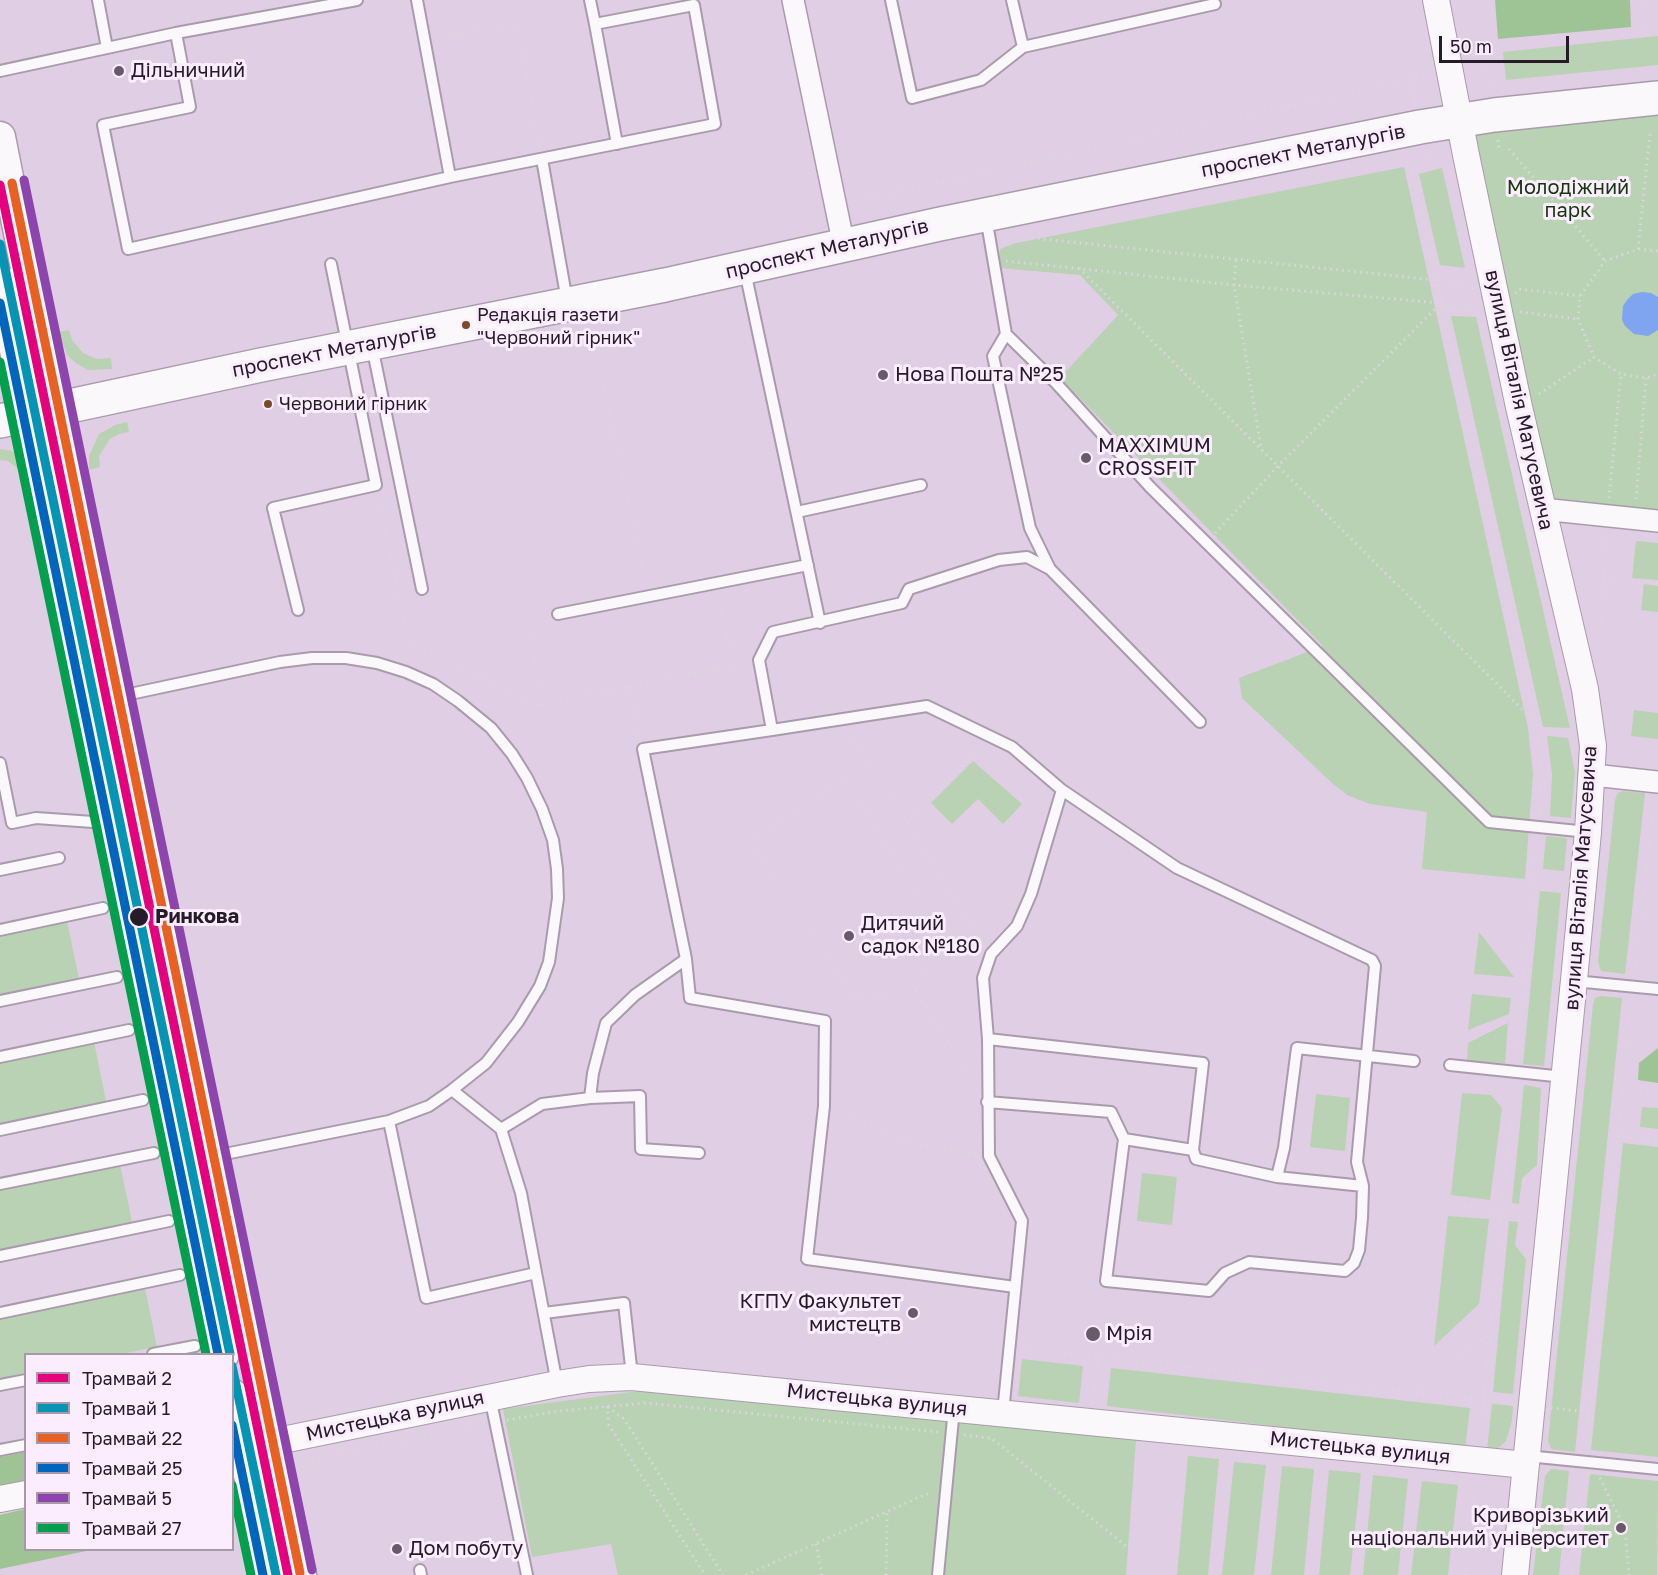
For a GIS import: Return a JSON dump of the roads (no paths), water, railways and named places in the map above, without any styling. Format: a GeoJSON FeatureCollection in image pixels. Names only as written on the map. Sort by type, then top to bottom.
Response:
{"type":"FeatureCollection","features":[{"type":"Feature","properties":{"kind":"main road","name":"проспект Металургів"},"geometry":{"type":"LineString","coordinates":[[28,416],[359,345],[744,268],[986,214],[1460,120],[1658,98]]}},
{"type":"Feature","properties":{"kind":"main road"},"geometry":{"type":"LineString","coordinates":[[0,137],[28,416],[116,697],[301,1575]]}},
{"type":"Feature","properties":{"kind":"main road"},"geometry":{"type":"LineString","coordinates":[[0,280],[28,416],[102,820],[224,1353]]}},
{"type":"Feature","properties":{"kind":"main road"},"geometry":{"type":"LineString","coordinates":[[234,1412],[238,1449],[270,1575]]}},
{"type":"Feature","properties":{"kind":"street"},"geometry":{"type":"LineString","coordinates":[[793,0],[844,246]]}},
{"type":"Feature","properties":{"kind":"street","name":"вулиця Віталія Матусевича"},"geometry":{"type":"LineString","coordinates":[[1436,0],[1495,299],[1589,709],[1593,746],[1593,775],[1574,981],[1515,1575]]}},
{"type":"Feature","properties":{"kind":"street"},"geometry":{"type":"LineString","coordinates":[[1542,508],[1658,521]]}},
{"type":"Feature","properties":{"kind":"street"},"geometry":{"type":"LineString","coordinates":[[1593,775],[1657,782]]}},
{"type":"Feature","properties":{"kind":"street","name":"Мистецька вулиця"},"geometry":{"type":"LineString","coordinates":[[238,1449],[557,1384],[589,1379],[632,1377],[1478,1460],[1526,1461]]}},
{"type":"Feature","properties":{"kind":"street"},"geometry":{"type":"LineString","coordinates":[[0,1499],[24,1494]]}},
{"type":"Feature","properties":{"kind":"lane"},"geometry":{"type":"LineString","coordinates":[[98,0],[107,48]]}},
{"type":"Feature","properties":{"kind":"lane"},"geometry":{"type":"LineString","coordinates":[[0,71],[176,33],[357,0]]}},
{"type":"Feature","properties":{"kind":"lane"},"geometry":{"type":"LineString","coordinates":[[417,0],[450,177]]}},
{"type":"Feature","properties":{"kind":"lane"},"geometry":{"type":"LineString","coordinates":[[590,0],[617,144]]}},
{"type":"Feature","properties":{"kind":"lane"},"geometry":{"type":"LineString","coordinates":[[891,0],[912,98],[981,80],[1023,47],[1215,4]]}},
{"type":"Feature","properties":{"kind":"lane"},"geometry":{"type":"LineString","coordinates":[[1012,0],[1023,47]]}},
{"type":"Feature","properties":{"kind":"lane"},"geometry":{"type":"LineString","coordinates":[[176,33],[190,107],[103,125],[128,249],[450,177],[715,124],[694,5],[595,24]]}},
{"type":"Feature","properties":{"kind":"lane"},"geometry":{"type":"LineString","coordinates":[[542,159],[567,304]]}},
{"type":"Feature","properties":{"kind":"lane"},"geometry":{"type":"LineString","coordinates":[[986,214],[1006,334],[1056,383],[1150,487],[1489,822],[1588,832]]}},
{"type":"Feature","properties":{"kind":"lane"},"geometry":{"type":"LineString","coordinates":[[331,264],[359,345],[423,590]]}},
{"type":"Feature","properties":{"kind":"lane"},"geometry":{"type":"LineString","coordinates":[[744,268],[820,622]]}},
{"type":"Feature","properties":{"kind":"lane"},"geometry":{"type":"LineString","coordinates":[[1006,334],[993,356],[1030,528],[1050,569]]}},
{"type":"Feature","properties":{"kind":"lane"},"geometry":{"type":"LineString","coordinates":[[298,610],[273,508],[376,485],[359,345]]}},
{"type":"Feature","properties":{"kind":"lane"},"geometry":{"type":"LineString","coordinates":[[797,512],[921,486]]}},
{"type":"Feature","properties":{"kind":"lane"},"geometry":{"type":"LineString","coordinates":[[772,730],[759,660],[773,632],[902,603],[909,589],[999,560],[1027,557],[1050,569],[1200,722]]}},
{"type":"Feature","properties":{"kind":"lane"},"geometry":{"type":"LineString","coordinates":[[558,614],[808,565]]}},
{"type":"Feature","properties":{"kind":"lane"},"geometry":{"type":"LineString","coordinates":[[116,697],[280,662],[312,658],[346,658],[376,663],[406,672],[433,684],[475,713],[491,728],[512,754],[527,778],[542,808],[553,840],[558,898],[549,962],[540,986],[518,1022],[486,1063],[429,1106],[389,1121],[213,1156]]}},
{"type":"Feature","properties":{"kind":"lane"},"geometry":{"type":"LineString","coordinates":[[987,1102],[1111,1112],[1124,1139],[1106,1281],[1209,1291],[1225,1273],[1249,1262],[1344,1271],[1354,1263],[1359,1250],[1363,1186],[1357,1162],[1375,966],[1372,960],[1177,868],[1062,790],[1012,747],[927,706],[643,749],[686,959],[690,998],[825,1021],[824,1106],[807,1259],[1015,1287]]}},
{"type":"Feature","properties":{"kind":"lane"},"geometry":{"type":"LineString","coordinates":[[0,763],[12,823],[36,818],[102,820]]}},
{"type":"Feature","properties":{"kind":"lane"},"geometry":{"type":"LineString","coordinates":[[1003,1413],[1022,1221],[989,1156],[988,1040],[982,978],[991,954],[1017,926],[1031,894],[1062,790]]}},
{"type":"Feature","properties":{"kind":"lane"},"geometry":{"type":"LineString","coordinates":[[0,870],[59,858]]}},
{"type":"Feature","properties":{"kind":"lane"},"geometry":{"type":"LineString","coordinates":[[0,930],[103,908]]}},
{"type":"Feature","properties":{"kind":"lane"},"geometry":{"type":"LineString","coordinates":[[590,1098],[592,1073],[606,1023],[636,995],[686,959]]}},
{"type":"Feature","properties":{"kind":"lane"},"geometry":{"type":"LineString","coordinates":[[0,1001],[117,977]]}},
{"type":"Feature","properties":{"kind":"lane"},"geometry":{"type":"LineString","coordinates":[[1574,981],[1658,989]]}},
{"type":"Feature","properties":{"kind":"lane"},"geometry":{"type":"LineString","coordinates":[[0,1057],[129,1030]]}},
{"type":"Feature","properties":{"kind":"lane"},"geometry":{"type":"LineString","coordinates":[[988,1040],[1203,1063],[1193,1150],[1196,1160],[1277,1177],[1363,1186]]}},
{"type":"Feature","properties":{"kind":"lane"},"geometry":{"type":"LineString","coordinates":[[1277,1177],[1284,1148],[1297,1048],[1414,1061]]}},
{"type":"Feature","properties":{"kind":"lane"},"geometry":{"type":"LineString","coordinates":[[1449,1065],[1564,1077]]}},
{"type":"Feature","properties":{"kind":"lane"},"geometry":{"type":"LineString","coordinates":[[452,1090],[501,1129],[521,1192],[557,1384]]}},
{"type":"Feature","properties":{"kind":"lane"},"geometry":{"type":"LineString","coordinates":[[501,1129],[543,1104],[590,1098],[640,1096],[641,1149],[699,1153]]}},
{"type":"Feature","properties":{"kind":"lane"},"geometry":{"type":"LineString","coordinates":[[0,1130],[143,1100]]}},
{"type":"Feature","properties":{"kind":"lane"},"geometry":{"type":"LineString","coordinates":[[389,1121],[426,1298],[537,1273]]}},
{"type":"Feature","properties":{"kind":"lane"},"geometry":{"type":"LineString","coordinates":[[1124,1139],[1193,1150]]}},
{"type":"Feature","properties":{"kind":"lane"},"geometry":{"type":"LineString","coordinates":[[0,1184],[154,1153]]}},
{"type":"Feature","properties":{"kind":"lane"},"geometry":{"type":"LineString","coordinates":[[0,1256],[169,1221]]}},
{"type":"Feature","properties":{"kind":"lane"},"geometry":{"type":"LineString","coordinates":[[0,1313],[180,1275]]}},
{"type":"Feature","properties":{"kind":"lane"},"geometry":{"type":"LineString","coordinates":[[544,1313],[624,1303],[632,1377]]}},
{"type":"Feature","properties":{"kind":"lane"},"geometry":{"type":"LineString","coordinates":[[158,1353],[195,1346]]}},
{"type":"Feature","properties":{"kind":"lane"},"geometry":{"type":"LineString","coordinates":[[0,1385],[24,1380]]}},
{"type":"Feature","properties":{"kind":"lane"},"geometry":{"type":"LineString","coordinates":[[490,1397],[526,1575]]}},
{"type":"Feature","properties":{"kind":"lane"},"geometry":{"type":"LineString","coordinates":[[938,1575],[954,1408]]}},
{"type":"Feature","properties":{"kind":"lane"},"geometry":{"type":"LineString","coordinates":[[0,1450],[24,1445]]}},
{"type":"Feature","properties":{"kind":"lane"},"geometry":{"type":"LineString","coordinates":[[1526,1461],[1590,1462],[1658,1469]]}},
{"type":"Feature","properties":{"kind":"water"},"geometry":{"type":"Polygon","coordinates":[[[1642,292],[1658,297],[1658,330],[1648,336],[1634,334],[1622,320],[1623,306],[1627,300],[1633,294],[1642,292]]]}},
{"type":"Feature","properties":{"kind":"tram line","name":"5"},"geometry":{"type":"LineString","coordinates":[[24,180],[312,1570]]}},
{"type":"Feature","properties":{"kind":"tram line","name":"22"},"geometry":{"type":"LineString","coordinates":[[12,183],[300,1573]]}},
{"type":"Feature","properties":{"kind":"tram line","name":"2"},"geometry":{"type":"LineString","coordinates":[[0,185],[288,1575]]}},
{"type":"Feature","properties":{"kind":"tram line","name":"1"},"geometry":{"type":"LineString","coordinates":[[0,244],[230,1353]]}},
{"type":"Feature","properties":{"kind":"tram line","name":"25"},"geometry":{"type":"LineString","coordinates":[[0,303],[218,1353]]}},
{"type":"Feature","properties":{"kind":"tram line","name":"27"},"geometry":{"type":"LineString","coordinates":[[0,362],[206,1353]]}},
{"type":"Feature","properties":{"kind":"tram line","name":"1"},"geometry":{"type":"LineString","coordinates":[[234,1376],[276,1575]]}},
{"type":"Feature","properties":{"kind":"tram line","name":"25"},"geometry":{"type":"LineString","coordinates":[[234,1435],[263,1575]]}},
{"type":"Feature","properties":{"kind":"tram line","name":"27"},"geometry":{"type":"LineString","coordinates":[[234,1494],[251,1575]]}},
{"type":"Feature","properties":{"kind":"place","name":"Дільничний"},"geometry":{"type":"Point","coordinates":[119,71]}},
{"type":"Feature","properties":{"kind":"place","name":"Редакція газети \"Червоний гірник\""},"geometry":{"type":"Point","coordinates":[466,325]}},
{"type":"Feature","properties":{"kind":"place","name":"Нова Пошта №25"},"geometry":{"type":"Point","coordinates":[883,375]}},
{"type":"Feature","properties":{"kind":"place","name":"Червоний гірник"},"geometry":{"type":"Point","coordinates":[268,404]}},
{"type":"Feature","properties":{"kind":"place","name":"MAXXIMUM CROSSFIT"},"geometry":{"type":"Point","coordinates":[1086,458]}},
{"type":"Feature","properties":{"kind":"place","name":"Ринкова"},"geometry":{"type":"Point","coordinates":[139,917]}},
{"type":"Feature","properties":{"kind":"place","name":"Дитячий садок №180"},"geometry":{"type":"Point","coordinates":[849,936]}},
{"type":"Feature","properties":{"kind":"place","name":"КГПУ Факультет мистецтв"},"geometry":{"type":"Point","coordinates":[913,1313]}},
{"type":"Feature","properties":{"kind":"place","name":"Мрія"},"geometry":{"type":"Point","coordinates":[1093,1334]}},
{"type":"Feature","properties":{"kind":"place","name":"Криворізький національний університет"},"geometry":{"type":"Point","coordinates":[1621,1528]}},
{"type":"Feature","properties":{"kind":"place","name":"Дом побуту"},"geometry":{"type":"Point","coordinates":[397,1549]}},
{"type":"Feature","properties":{"kind":"park label","name":"Молодіжний парк"},"geometry":{"type":"Point","coordinates":[1568,200]}}]}
